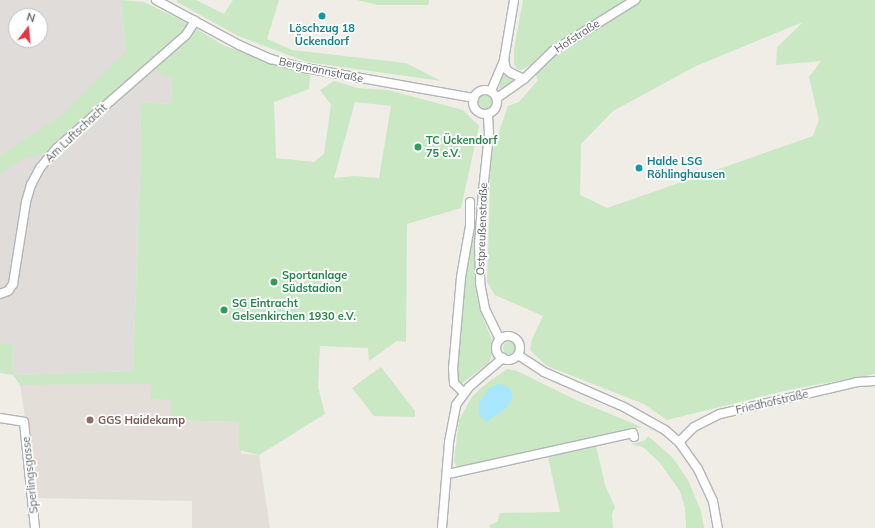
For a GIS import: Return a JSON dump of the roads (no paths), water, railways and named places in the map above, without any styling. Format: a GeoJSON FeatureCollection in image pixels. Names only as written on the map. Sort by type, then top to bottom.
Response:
{"type":"FeatureCollection","features":[{"type":"Feature","properties":{"kind":"street","name":"Bergmannstraße"},"geometry":{"type":"LineString","coordinates":[[156,0],[239,45],[271,59],[295,66],[474,98]]}},
{"type":"Feature","properties":{"kind":"street"},"geometry":{"type":"LineString","coordinates":[[491,91],[504,60],[514,0]]}},
{"type":"Feature","properties":{"kind":"street","name":"Hofstraße"},"geometry":{"type":"LineString","coordinates":[[497,98],[524,79],[553,51],[635,0]]}},
{"type":"Feature","properties":{"kind":"street","name":"Am Luftschacht"},"geometry":{"type":"LineString","coordinates":[[0,294],[8,291],[13,284],[26,202],[31,185],[40,168],[49,156],[66,140],[186,35],[195,21]]}},
{"type":"Feature","properties":{"kind":"street"},"geometry":{"type":"LineString","coordinates":[[504,60],[506,69],[524,79]]}},
{"type":"Feature","properties":{"kind":"street"},"geometry":{"type":"LineString","coordinates":[[491,91],[497,98],[497,107],[488,115],[480,114],[475,109],[474,98],[479,92],[491,91]]}},
{"type":"Feature","properties":{"kind":"street","name":"Ostpreußenstraße"},"geometry":{"type":"LineString","coordinates":[[488,115],[489,134],[480,238],[480,283],[485,309],[500,340]]}},
{"type":"Feature","properties":{"kind":"street","name":"Ostpreußenstraße"},"geometry":{"type":"LineString","coordinates":[[464,393],[454,383],[453,374],[459,290],[470,226],[470,202]]}},
{"type":"Feature","properties":{"kind":"street"},"geometry":{"type":"LineString","coordinates":[[510,337],[517,340],[520,347],[518,355],[510,360],[503,358],[497,350],[500,340],[510,337]]}},
{"type":"Feature","properties":{"kind":"street"},"geometry":{"type":"LineString","coordinates":[[518,355],[544,372],[645,418],[665,430],[679,442],[698,469],[708,488],[713,501],[718,528]]}},
{"type":"Feature","properties":{"kind":"street"},"geometry":{"type":"LineString","coordinates":[[442,528],[451,429],[456,405],[464,393],[503,358]]}},
{"type":"Feature","properties":{"kind":"street","name":"Friedhofstraße"},"geometry":{"type":"LineString","coordinates":[[679,442],[694,427],[720,414],[857,382],[875,381]]}},
{"type":"Feature","properties":{"kind":"street","name":"Sperlingsgasse"},"geometry":{"type":"LineString","coordinates":[[0,418],[24,422],[35,528]]}},
{"type":"Feature","properties":{"kind":"street"},"geometry":{"type":"LineString","coordinates":[[448,474],[633,433],[634,437]]}},
{"type":"Feature","properties":{"kind":"water"},"geometry":{"type":"Polygon","coordinates":[[[498,384],[507,386],[510,389],[512,393],[512,400],[505,409],[486,422],[479,415],[479,403],[488,389],[498,384]]]}},
{"type":"Feature","properties":{"kind":"place","name":"Löschzug 18 Ückendorf"},"geometry":{"type":"Point","coordinates":[322,16]}},
{"type":"Feature","properties":{"kind":"place","name":"TC Ückendorf 75 e.V."},"geometry":{"type":"Point","coordinates":[418,147]}},
{"type":"Feature","properties":{"kind":"place","name":"Halde LSG Röhlinghausen"},"geometry":{"type":"Point","coordinates":[639,168]}},
{"type":"Feature","properties":{"kind":"place","name":"Sportanlage Südstadion"},"geometry":{"type":"Point","coordinates":[274,282]}},
{"type":"Feature","properties":{"kind":"place","name":"SG Eintracht Gelsenkirchen 1930 e.V."},"geometry":{"type":"Point","coordinates":[224,310]}},
{"type":"Feature","properties":{"kind":"place","name":"GGS Haidekamp"},"geometry":{"type":"Point","coordinates":[90,420]}}]}
